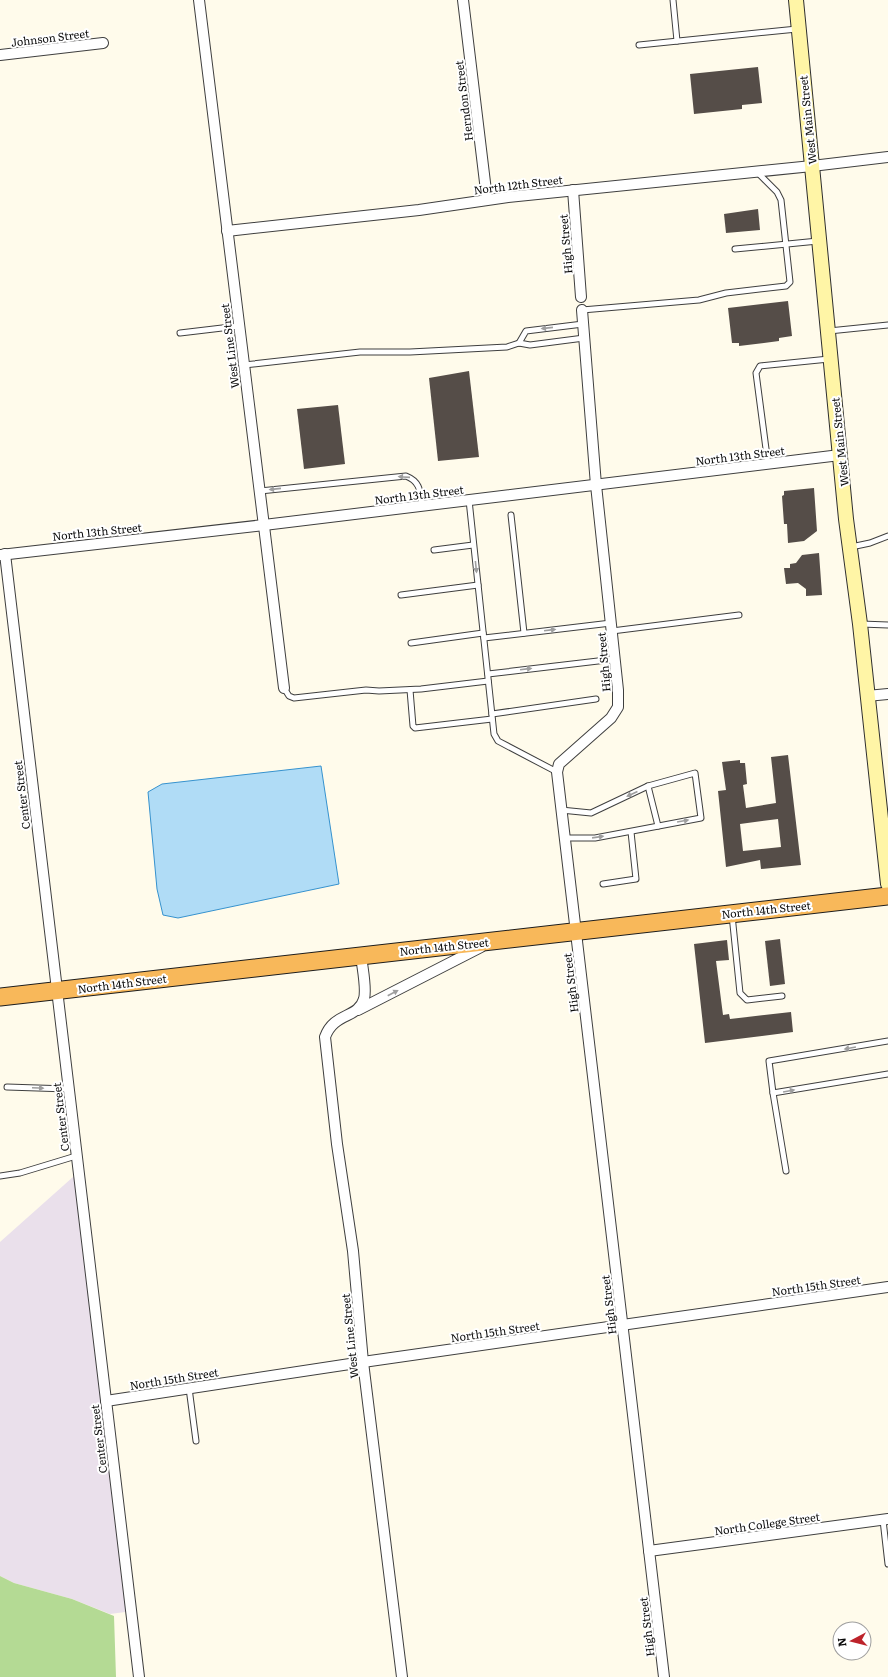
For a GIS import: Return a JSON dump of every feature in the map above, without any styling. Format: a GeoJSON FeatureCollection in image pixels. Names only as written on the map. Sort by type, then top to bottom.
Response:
{"type":"FeatureCollection","features":[{"type":"Feature","properties":{"kind":"highway","name":"North 14th Street"},"geometry":{"type":"LineString","coordinates":[[0,997],[576,930],[888,896]]}},
{"type":"Feature","properties":{"kind":"main road","name":"West Main Street"},"geometry":{"type":"LineString","coordinates":[[796,0],[840,456],[888,884]]}},
{"type":"Feature","properties":{"kind":"street","name":"West Line Street"},"geometry":{"type":"LineString","coordinates":[[199,0],[284,688]]}},
{"type":"Feature","properties":{"kind":"street","name":"Herndon Street"},"geometry":{"type":"LineString","coordinates":[[463,0],[487,199]]}},
{"type":"Feature","properties":{"kind":"street","name":"Johnson Street"},"geometry":{"type":"LineString","coordinates":[[0,55],[103,42]]}},
{"type":"Feature","properties":{"kind":"street","name":"North 12th Street"},"geometry":{"type":"LineString","coordinates":[[227,231],[419,210],[487,199],[888,157]]}},
{"type":"Feature","properties":{"kind":"street","name":"High Street"},"geometry":{"type":"LineString","coordinates":[[572,190],[581,297]]}},
{"type":"Feature","properties":{"kind":"street","name":"High Street"},"geometry":{"type":"LineString","coordinates":[[582,310],[596,485],[612,627],[618,690],[618,707],[611,718],[559,764],[557,772],[664,1677]]}},
{"type":"Feature","properties":{"kind":"street","name":"North 13th Street"},"geometry":{"type":"LineString","coordinates":[[2,554],[264,525],[840,456]]}},
{"type":"Feature","properties":{"kind":"street","name":"Center Street"},"geometry":{"type":"LineString","coordinates":[[2,554],[139,1677]]}},
{"type":"Feature","properties":{"kind":"street"},"geometry":{"type":"LineString","coordinates":[[867,696],[888,694]]}},
{"type":"Feature","properties":{"kind":"street","name":"West Line Street"},"geometry":{"type":"LineString","coordinates":[[402,1677],[363,1362],[353,1251],[337,1144],[325,1037],[335,1021],[494,940]]}},
{"type":"Feature","properties":{"kind":"street"},"geometry":{"type":"LineString","coordinates":[[358,1010],[364,999],[361,955]]}},
{"type":"Feature","properties":{"kind":"street","name":"North 15th Street"},"geometry":{"type":"LineString","coordinates":[[106,1401],[363,1362],[622,1326],[712,1311],[888,1287]]}},
{"type":"Feature","properties":{"kind":"street","name":"North College Street"},"geometry":{"type":"LineString","coordinates":[[649,1551],[886,1520]]}},
{"type":"Feature","properties":{"kind":"lane"},"geometry":{"type":"LineString","coordinates":[[673,0],[677,42]]}},
{"type":"Feature","properties":{"kind":"lane"},"geometry":{"type":"LineString","coordinates":[[639,45],[798,29]]}},
{"type":"Feature","properties":{"kind":"lane"},"geometry":{"type":"LineString","coordinates":[[582,310],[699,300],[726,293],[786,286],[790,282],[781,200],[777,192],[756,171]]}},
{"type":"Feature","properties":{"kind":"lane"},"geometry":{"type":"LineString","coordinates":[[735,249],[819,241]]}},
{"type":"Feature","properties":{"kind":"lane"},"geometry":{"type":"LineString","coordinates":[[518,343],[526,331],[583,324]]}},
{"type":"Feature","properties":{"kind":"lane"},"geometry":{"type":"LineString","coordinates":[[828,331],[888,325]]}},
{"type":"Feature","properties":{"kind":"lane"},"geometry":{"type":"LineString","coordinates":[[180,333],[239,326]]}},
{"type":"Feature","properties":{"kind":"lane"},"geometry":{"type":"LineString","coordinates":[[244,365],[360,352],[410,352],[507,347],[518,343],[530,345],[584,338]]}},
{"type":"Feature","properties":{"kind":"lane"},"geometry":{"type":"LineString","coordinates":[[768,464],[756,373],[760,366],[830,359]]}},
{"type":"Feature","properties":{"kind":"lane"},"geometry":{"type":"LineString","coordinates":[[260,490],[406,476],[414,479],[419,487],[422,506]]}},
{"type":"Feature","properties":{"kind":"lane"},"geometry":{"type":"LineString","coordinates":[[469,500],[494,734],[498,741],[557,772]]}},
{"type":"Feature","properties":{"kind":"lane"},"geometry":{"type":"LineString","coordinates":[[511,515],[524,633]]}},
{"type":"Feature","properties":{"kind":"lane"},"geometry":{"type":"LineString","coordinates":[[850,547],[870,543],[888,536]]}},
{"type":"Feature","properties":{"kind":"lane"},"geometry":{"type":"LineString","coordinates":[[434,550],[474,545]]}},
{"type":"Feature","properties":{"kind":"lane"},"geometry":{"type":"LineString","coordinates":[[401,595],[478,585]]}},
{"type":"Feature","properties":{"kind":"lane"},"geometry":{"type":"LineString","coordinates":[[411,643],[483,635],[612,627],[738,615]]}},
{"type":"Feature","properties":{"kind":"lane"},"geometry":{"type":"LineString","coordinates":[[860,624],[888,625]]}},
{"type":"Feature","properties":{"kind":"lane"},"geometry":{"type":"LineString","coordinates":[[488,674],[615,659]]}},
{"type":"Feature","properties":{"kind":"lane"},"geometry":{"type":"LineString","coordinates":[[284,688],[289,696],[294,698],[366,690],[410,690],[488,681]]}},
{"type":"Feature","properties":{"kind":"lane"},"geometry":{"type":"LineString","coordinates":[[410,690],[413,726],[415,728],[492,717],[596,699]]}},
{"type":"Feature","properties":{"kind":"lane"},"geometry":{"type":"LineString","coordinates":[[561,810],[591,813],[648,786],[695,773],[701,818],[595,838],[565,838]]}},
{"type":"Feature","properties":{"kind":"lane"},"geometry":{"type":"LineString","coordinates":[[648,786],[658,826]]}},
{"type":"Feature","properties":{"kind":"lane"},"geometry":{"type":"LineString","coordinates":[[603,884],[636,878],[632,832]]}},
{"type":"Feature","properties":{"kind":"lane"},"geometry":{"type":"LineString","coordinates":[[731,913],[740,993],[747,1000],[782,996]]}},
{"type":"Feature","properties":{"kind":"lane"},"geometry":{"type":"LineString","coordinates":[[786,1172],[769,1061],[888,1041]]}},
{"type":"Feature","properties":{"kind":"lane"},"geometry":{"type":"LineString","coordinates":[[773,1093],[888,1074]]}},
{"type":"Feature","properties":{"kind":"lane"},"geometry":{"type":"LineString","coordinates":[[7,1087],[68,1089]]}},
{"type":"Feature","properties":{"kind":"lane"},"geometry":{"type":"LineString","coordinates":[[0,1176],[20,1173],[76,1156]]}},
{"type":"Feature","properties":{"kind":"lane"},"geometry":{"type":"LineString","coordinates":[[189,1388],[196,1441]]}},
{"type":"Feature","properties":{"kind":"lane"},"geometry":{"type":"LineString","coordinates":[[886,1520],[888,1564]]}},
{"type":"Feature","properties":{"kind":"shaded area"},"geometry":{"type":"Polygon","coordinates":[[[82,1169],[133,1611],[110,1614],[72,1599],[14,1583],[0,1576],[0,1242],[82,1169]]]}},
{"type":"Feature","properties":{"kind":"green space"},"geometry":{"type":"Polygon","coordinates":[[[0,1576],[14,1583],[72,1599],[114,1616],[116,1677],[0,1677],[0,1576]]]}},
{"type":"Feature","properties":{"kind":"water"},"geometry":{"type":"Polygon","coordinates":[[[321,766],[339,884],[178,918],[163,915],[157,889],[148,792],[162,784],[321,766]]]}},
{"type":"Feature","properties":{"kind":"building"},"geometry":{"type":"Polygon","coordinates":[[[758,67],[762,103],[742,105],[742,109],[694,114],[690,74],[758,67]]]}},
{"type":"Feature","properties":{"kind":"building"},"geometry":{"type":"Polygon","coordinates":[[[758,209],[760,230],[726,233],[724,214],[758,209]]]}},
{"type":"Feature","properties":{"kind":"building"},"geometry":{"type":"Polygon","coordinates":[[[788,301],[792,336],[779,338],[779,341],[739,346],[739,343],[732,343],[728,308],[788,301]]]}},
{"type":"Feature","properties":{"kind":"building"},"geometry":{"type":"Polygon","coordinates":[[[469,371],[479,457],[438,461],[429,378],[469,371]]]}},
{"type":"Feature","properties":{"kind":"building"},"geometry":{"type":"Polygon","coordinates":[[[338,405],[345,464],[304,469],[297,409],[338,405]]]}},
{"type":"Feature","properties":{"kind":"building"},"geometry":{"type":"Polygon","coordinates":[[[814,488],[817,531],[804,541],[788,543],[787,524],[784,524],[782,496],[784,495],[784,491],[814,488]]]}},
{"type":"Feature","properties":{"kind":"building"},"geometry":{"type":"Polygon","coordinates":[[[819,553],[822,595],[806,596],[806,589],[798,583],[786,584],[784,568],[790,568],[790,564],[796,563],[802,555],[819,553]]]}},
{"type":"Feature","properties":{"kind":"building"},"geometry":{"type":"Polygon","coordinates":[[[788,755],[801,865],[761,869],[760,860],[726,867],[718,791],[726,790],[722,762],[740,760],[740,763],[745,763],[747,784],[743,785],[746,808],[776,803],[771,757],[788,755]],[[778,819],[740,824],[743,851],[781,847],[778,819]]]}},
{"type":"Feature","properties":{"kind":"building"},"geometry":{"type":"Polygon","coordinates":[[[780,939],[785,984],[770,986],[765,941],[780,939]]]}},
{"type":"Feature","properties":{"kind":"building"},"geometry":{"type":"Polygon","coordinates":[[[727,940],[729,960],[716,961],[723,1015],[729,1014],[730,1019],[791,1012],[793,1032],[705,1043],[694,944],[727,940]]]}}]}
